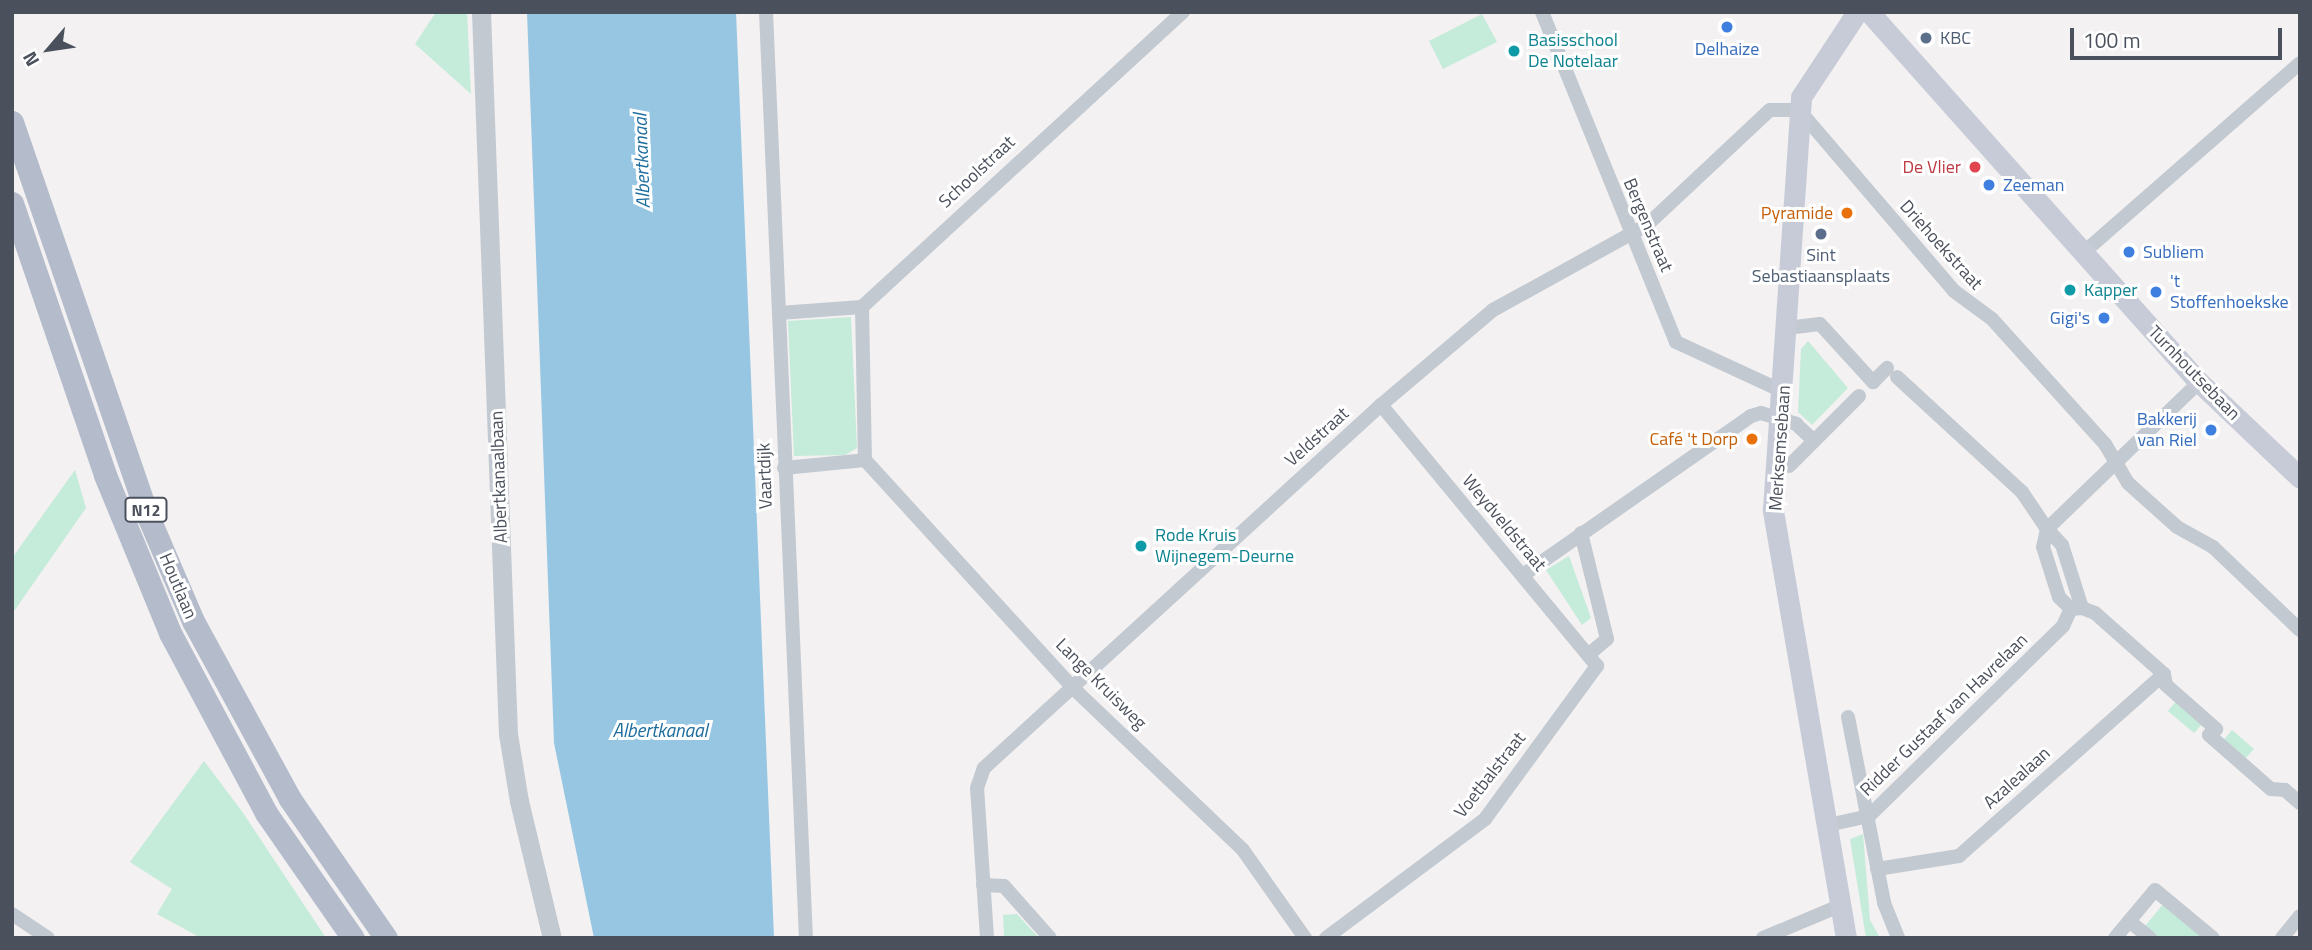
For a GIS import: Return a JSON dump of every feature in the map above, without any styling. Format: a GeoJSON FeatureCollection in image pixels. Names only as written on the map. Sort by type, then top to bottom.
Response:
{"type":"FeatureCollection","features":[{"type":"Feature","properties":{"kind":"main road","name":"Merksemsebaan"},"geometry":{"type":"LineString","coordinates":[[1846,938],[1773,509],[1784,392],[1799,110],[1803,87],[1857,12]]}},
{"type":"Feature","properties":{"kind":"main road","name":"Turnhoutsebaan"},"geometry":{"type":"LineString","coordinates":[[1869,12],[2199,382],[2300,478]]}},
{"type":"Feature","properties":{"kind":"main road","name":"Houtlaan"},"geometry":{"type":"LineString","coordinates":[[12,122],[148,516],[193,621],[290,799],[386,938]]}},
{"type":"Feature","properties":{"kind":"main road","name":"Houtlaan"},"geometry":{"type":"LineString","coordinates":[[12,203],[105,475],[170,633],[266,813],[352,938]]}},
{"type":"Feature","properties":{"kind":"street","name":"Albertkanaalbaan"},"geometry":{"type":"LineString","coordinates":[[481,12],[508,734],[519,801],[552,938]]}},
{"type":"Feature","properties":{"kind":"street","name":"Vaartdijk"},"geometry":{"type":"LineString","coordinates":[[766,12],[806,938]]}},
{"type":"Feature","properties":{"kind":"street","name":"Schoolstraat"},"geometry":{"type":"LineString","coordinates":[[862,307],[1183,12]]}},
{"type":"Feature","properties":{"kind":"street","name":"Bergenstraat"},"geometry":{"type":"LineString","coordinates":[[1542,12],[1676,342],[1784,392]]}},
{"type":"Feature","properties":{"kind":"street"},"geometry":{"type":"LineString","coordinates":[[2083,253],[2300,63]]}},
{"type":"Feature","properties":{"kind":"street","name":"Veldstraat"},"geometry":{"type":"LineString","coordinates":[[987,938],[978,788],[984,768],[1381,405],[1493,310],[1632,235],[1770,110],[1799,110]]}},
{"type":"Feature","properties":{"kind":"street","name":"Driehoekstraat"},"geometry":{"type":"LineString","coordinates":[[1799,110],[1954,291],[2005,333],[2105,444],[2128,483],[2177,527],[2213,547],[2300,630]]}},
{"type":"Feature","properties":{"kind":"street"},"geometry":{"type":"LineString","coordinates":[[779,313],[862,307],[866,460],[784,468]]}},
{"type":"Feature","properties":{"kind":"street"},"geometry":{"type":"LineString","coordinates":[[1787,328],[1820,324],[1872,382],[1892,373],[2022,492],[2047,529]]}},
{"type":"Feature","properties":{"kind":"street"},"geometry":{"type":"LineString","coordinates":[[2199,382],[2047,529],[2043,547],[2059,597],[2076,609],[2095,613],[2164,674],[2166,685],[2216,729],[2209,735],[2272,789],[2286,790],[2300,803]]}},
{"type":"Feature","properties":{"kind":"street"},"geometry":{"type":"LineString","coordinates":[[1789,466],[1859,396]]}},
{"type":"Feature","properties":{"kind":"street","name":"Weydveldstraat"},"geometry":{"type":"LineString","coordinates":[[1381,405],[1592,661]]}},
{"type":"Feature","properties":{"kind":"street"},"geometry":{"type":"LineString","coordinates":[[1523,575],[1751,416],[1761,413],[1796,424],[1814,441]]}},
{"type":"Feature","properties":{"kind":"street","name":"Lange Kruisweg"},"geometry":{"type":"LineString","coordinates":[[866,460],[1072,687],[1243,850],[1305,938]]}},
{"type":"Feature","properties":{"kind":"street","name":"Voetbalstraat"},"geometry":{"type":"LineString","coordinates":[[1326,938],[1485,819],[1607,639],[1581,533]]}},
{"type":"Feature","properties":{"kind":"street","name":"Ridder Gustaaf van Havrelaan"},"geometry":{"type":"LineString","coordinates":[[1828,825],[1869,816],[2063,626],[2076,609]]}},
{"type":"Feature","properties":{"kind":"street","name":"Azalealaan"},"geometry":{"type":"LineString","coordinates":[[1877,869],[1959,856],[2164,674]]}},
{"type":"Feature","properties":{"kind":"street"},"geometry":{"type":"LineString","coordinates":[[1848,717],[1884,904],[1898,938]]}},
{"type":"Feature","properties":{"kind":"street"},"geometry":{"type":"LineString","coordinates":[[983,885],[1004,886],[1050,938]]}},
{"type":"Feature","properties":{"kind":"street"},"geometry":{"type":"LineString","coordinates":[[2115,938],[2155,890],[2213,938]]}},
{"type":"Feature","properties":{"kind":"street"},"geometry":{"type":"LineString","coordinates":[[1763,938],[1842,905]]}},
{"type":"Feature","properties":{"kind":"street"},"geometry":{"type":"LineString","coordinates":[[12,914],[48,938]]}},
{"type":"Feature","properties":{"kind":"street"},"geometry":{"type":"LineString","coordinates":[[2282,938],[2300,916]]}},
{"type":"Feature","properties":{"kind":"street"},"geometry":{"type":"LineString","coordinates":[[2129,921],[2150,938]]}},
{"type":"Feature","properties":{"kind":"green space"},"geometry":{"type":"Polygon","coordinates":[[[436,12],[467,12],[471,94],[415,44],[436,12]]]}},
{"type":"Feature","properties":{"kind":"green space"},"geometry":{"type":"Polygon","coordinates":[[[1482,14],[1497,42],[1443,69],[1429,41],[1482,14]]]}},
{"type":"Feature","properties":{"kind":"green space"},"geometry":{"type":"Polygon","coordinates":[[[851,317],[857,448],[845,455],[794,456],[788,321],[851,317]]]}},
{"type":"Feature","properties":{"kind":"green space"},"geometry":{"type":"Polygon","coordinates":[[[1808,341],[1848,388],[1812,425],[1798,412],[1801,349],[1808,341]]]}},
{"type":"Feature","properties":{"kind":"green space"},"geometry":{"type":"Polygon","coordinates":[[[75,470],[86,508],[12,614],[12,558],[75,470]]]}},
{"type":"Feature","properties":{"kind":"green space"},"geometry":{"type":"Polygon","coordinates":[[[1569,556],[1591,618],[1582,625],[1546,570],[1569,556]]]}},
{"type":"Feature","properties":{"kind":"green space"},"geometry":{"type":"Polygon","coordinates":[[[2177,700],[2203,723],[2194,733],[2168,711],[2177,700]]]}},
{"type":"Feature","properties":{"kind":"green space"},"geometry":{"type":"Polygon","coordinates":[[[2232,730],[2254,749],[2243,761],[2222,742],[2232,730]]]}},
{"type":"Feature","properties":{"kind":"green space"},"geometry":{"type":"Polygon","coordinates":[[[204,761],[241,810],[326,938],[201,938],[157,914],[172,889],[130,862],[204,761]]]}},
{"type":"Feature","properties":{"kind":"green space"},"geometry":{"type":"Polygon","coordinates":[[[1863,834],[1870,920],[1880,938],[1866,938],[1850,839],[1863,834]]]}},
{"type":"Feature","properties":{"kind":"green space"},"geometry":{"type":"Polygon","coordinates":[[[2164,903],[2205,938],[2159,938],[2145,926],[2164,903]]]}},
{"type":"Feature","properties":{"kind":"green space"},"geometry":{"type":"Polygon","coordinates":[[[1017,914],[1039,938],[1004,938],[1003,915],[1017,914]]]}},
{"type":"Feature","properties":{"kind":"water","name":"Albertkanaal"},"geometry":{"type":"Polygon","coordinates":[[[527,12],[736,12],[774,938],[594,938],[554,743],[527,12]]]}},
{"type":"Feature","properties":{"kind":"place","name":"Delhaize"},"geometry":{"type":"Point","coordinates":[1727,27]}},
{"type":"Feature","properties":{"kind":"place","name":"KBC"},"geometry":{"type":"Point","coordinates":[1926,38]}},
{"type":"Feature","properties":{"kind":"place","name":"Basisschool De Notelaar"},"geometry":{"type":"Point","coordinates":[1514,51]}},
{"type":"Feature","properties":{"kind":"place","name":"De Vlier"},"geometry":{"type":"Point","coordinates":[1975,167]}},
{"type":"Feature","properties":{"kind":"place","name":"Zeeman"},"geometry":{"type":"Point","coordinates":[1989,185]}},
{"type":"Feature","properties":{"kind":"place","name":"Pyramide"},"geometry":{"type":"Point","coordinates":[1847,213]}},
{"type":"Feature","properties":{"kind":"place","name":"Sint Sebastiaansplaats"},"geometry":{"type":"Point","coordinates":[1821,234]}},
{"type":"Feature","properties":{"kind":"place","name":"Subliem"},"geometry":{"type":"Point","coordinates":[2129,252]}},
{"type":"Feature","properties":{"kind":"place","name":"Kapper"},"geometry":{"type":"Point","coordinates":[2070,290]}},
{"type":"Feature","properties":{"kind":"place","name":"'t Stoffenhoekske"},"geometry":{"type":"Point","coordinates":[2156,292]}},
{"type":"Feature","properties":{"kind":"place","name":"Gigi's"},"geometry":{"type":"Point","coordinates":[2104,318]}},
{"type":"Feature","properties":{"kind":"place","name":"Bakkerij van Riel"},"geometry":{"type":"Point","coordinates":[2211,430]}},
{"type":"Feature","properties":{"kind":"place","name":"Café 't Dorp"},"geometry":{"type":"Point","coordinates":[1752,439]}},
{"type":"Feature","properties":{"kind":"place","name":"Rode Kruis Wijnegem-Deurne"},"geometry":{"type":"Point","coordinates":[1141,546]}}]}
